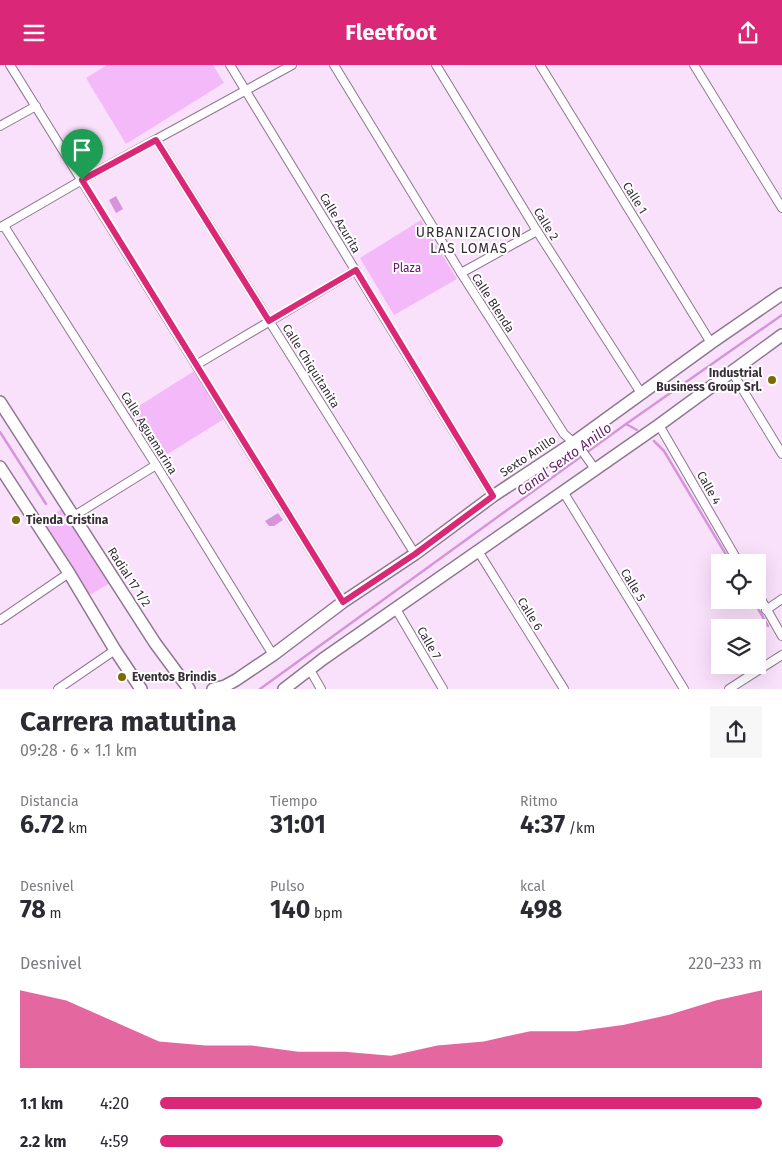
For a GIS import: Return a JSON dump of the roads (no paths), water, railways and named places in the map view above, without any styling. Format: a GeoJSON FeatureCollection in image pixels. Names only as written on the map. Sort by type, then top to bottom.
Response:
{"type":"FeatureCollection","features":[{"type":"Feature","properties":{"kind":"main road","name":"Sexto Anillo"},"geometry":{"type":"LineString","coordinates":[[214,689],[226,686],[236,680],[273,655],[343,602],[415,554],[493,496],[576,445],[641,393],[782,294]]}},
{"type":"Feature","properties":{"kind":"main road"},"geometry":{"type":"LineString","coordinates":[[284,689],[478,551],[564,493],[593,466],[659,425],[782,335]]}},
{"type":"Feature","properties":{"kind":"main road","name":"Radial 17 1/2"},"geometry":{"type":"LineString","coordinates":[[0,402],[155,643],[189,689]]}},
{"type":"Feature","properties":{"kind":"main road"},"geometry":{"type":"LineString","coordinates":[[0,467],[141,689]]}},
{"type":"Feature","properties":{"kind":"street"},"geometry":{"type":"LineString","coordinates":[[10,65],[343,602]]}},
{"type":"Feature","properties":{"kind":"street","name":"Calle Azurita"},"geometry":{"type":"LineString","coordinates":[[230,65],[493,496]]}},
{"type":"Feature","properties":{"kind":"street"},"geometry":{"type":"LineString","coordinates":[[2,227],[82,180],[292,65]]}},
{"type":"Feature","properties":{"kind":"street","name":"Calle Blenda"},"geometry":{"type":"LineString","coordinates":[[334,65],[461,273],[564,434],[576,445],[593,466]]}},
{"type":"Feature","properties":{"kind":"street","name":"Calle 2"},"geometry":{"type":"LineString","coordinates":[[436,65],[537,231],[641,393]]}},
{"type":"Feature","properties":{"kind":"street","name":"Calle 1"},"geometry":{"type":"LineString","coordinates":[[540,65],[711,343]]}},
{"type":"Feature","properties":{"kind":"street"},"geometry":{"type":"LineString","coordinates":[[694,65],[782,208]]}},
{"type":"Feature","properties":{"kind":"street"},"geometry":{"type":"LineString","coordinates":[[0,126],[36,105]]}},
{"type":"Feature","properties":{"kind":"street","name":"Calle Chiquitanita"},"geometry":{"type":"LineString","coordinates":[[156,140],[415,554]]}},
{"type":"Feature","properties":{"kind":"street","name":"Calle Aguamarina"},"geometry":{"type":"LineString","coordinates":[[2,227],[156,465],[273,655]]}},
{"type":"Feature","properties":{"kind":"street"},"geometry":{"type":"LineString","coordinates":[[461,273],[537,231]]}},
{"type":"Feature","properties":{"kind":"street"},"geometry":{"type":"LineString","coordinates":[[196,365],[356,270]]}},
{"type":"Feature","properties":{"kind":"street"},"geometry":{"type":"LineString","coordinates":[[732,372],[782,455]]}},
{"type":"Feature","properties":{"kind":"street","name":"Calle 4"},"geometry":{"type":"LineString","coordinates":[[659,425],[734,554]]}},
{"type":"Feature","properties":{"kind":"street"},"geometry":{"type":"LineString","coordinates":[[74,516],[156,465]]}},
{"type":"Feature","properties":{"kind":"street","name":"Calle 5"},"geometry":{"type":"LineString","coordinates":[[564,493],[682,688]]}},
{"type":"Feature","properties":{"kind":"street","name":"Calle 6"},"geometry":{"type":"LineString","coordinates":[[478,551],[564,689]]}},
{"type":"Feature","properties":{"kind":"street"},"geometry":{"type":"LineString","coordinates":[[0,620],[69,573]]}},
{"type":"Feature","properties":{"kind":"street"},"geometry":{"type":"LineString","coordinates":[[782,599],[766,610],[782,636]]}},
{"type":"Feature","properties":{"kind":"street","name":"Calle 7"},"geometry":{"type":"LineString","coordinates":[[396,609],[443,689]]}},
{"type":"Feature","properties":{"kind":"street"},"geometry":{"type":"LineString","coordinates":[[58,689],[115,650]]}},
{"type":"Feature","properties":{"kind":"street"},"geometry":{"type":"LineString","coordinates":[[729,689],[782,655]]}},
{"type":"Feature","properties":{"kind":"street"},"geometry":{"type":"LineString","coordinates":[[310,670],[321,689]]}},
{"type":"Feature","properties":{"kind":"waterway","name":"Canal Sexto Anillo"},"geometry":{"type":"LineString","coordinates":[[260,689],[626,424],[782,315]]}},
{"type":"Feature","properties":{"kind":"waterway"},"geometry":{"type":"LineString","coordinates":[[626,424],[637,430]]}},
{"type":"Feature","properties":{"kind":"waterway"},"geometry":{"type":"LineString","coordinates":[[0,432],[46,504]]}},
{"type":"Feature","properties":{"kind":"waterway"},"geometry":{"type":"LineString","coordinates":[[654,441],[664,451],[726,554]]}},
{"type":"Feature","properties":{"kind":"waterway"},"geometry":{"type":"LineString","coordinates":[[758,609],[768,626]]}},
{"type":"Feature","properties":{"kind":"place","name":"Industrial Business Group Srl."},"geometry":{"type":"Point","coordinates":[772,380]}},
{"type":"Feature","properties":{"kind":"place","name":"Tienda Cristina"},"geometry":{"type":"Point","coordinates":[16,520]}},
{"type":"Feature","properties":{"kind":"place","name":"Eventos Brindis"},"geometry":{"type":"Point","coordinates":[122,677]}},
{"type":"Feature","properties":{"kind":"district","name":"URBANIZACION LAS LOMAS"},"geometry":{"type":"Point","coordinates":[469,240]}},
{"type":"Feature","properties":{"kind":"park label","name":"Plaza"},"geometry":{"type":"Point","coordinates":[407,268]}}]}
